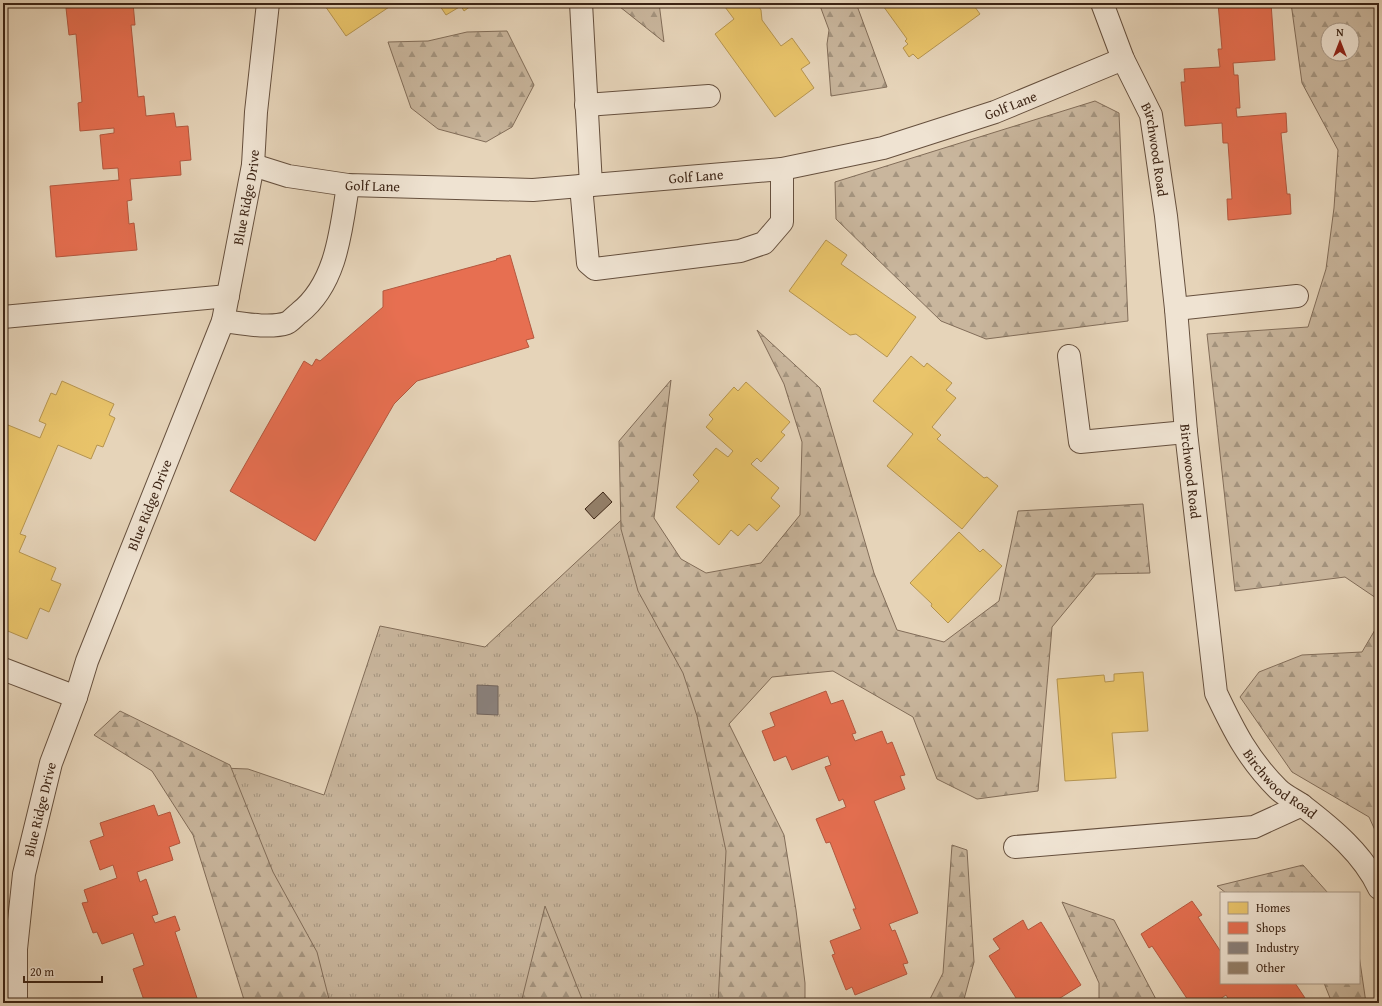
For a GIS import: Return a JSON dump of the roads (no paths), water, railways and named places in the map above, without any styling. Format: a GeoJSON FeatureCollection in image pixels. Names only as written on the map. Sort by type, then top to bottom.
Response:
{"type":"FeatureCollection","features":[{"type":"Feature","properties":{"kind":"street","name":"Blue Ridge Drive"},"geometry":{"type":"LineString","coordinates":[[16,1003],[16,949],[24,874],[51,763],[76,697],[87,661],[223,320],[253,165],[256,112],[268,3]]}},
{"type":"Feature","properties":{"kind":"street"},"geometry":{"type":"LineString","coordinates":[[581,3],[586,105],[588,263],[595,269],[740,251],[764,244],[782,222],[782,169]]}},
{"type":"Feature","properties":{"kind":"street","name":"Birchwood Road"},"geometry":{"type":"LineString","coordinates":[[1102,3],[1123,59],[1151,115],[1166,216],[1176,309],[1186,432],[1216,693],[1234,731],[1252,761],[1279,791],[1302,805],[1345,840],[1373,874],[1379,888]]}},
{"type":"Feature","properties":{"kind":"street","name":"Golf Lane"},"geometry":{"type":"LineString","coordinates":[[253,165],[288,176],[348,185],[533,190],[782,169],[883,148],[995,112],[1123,59]]}},
{"type":"Feature","properties":{"kind":"street"},"geometry":{"type":"LineString","coordinates":[[586,105],[710,96]]}},
{"type":"Feature","properties":{"kind":"street"},"geometry":{"type":"LineString","coordinates":[[223,320],[257,326],[287,323],[310,304],[323,287],[335,255],[342,226],[348,185]]}},
{"type":"Feature","properties":{"kind":"street"},"geometry":{"type":"LineString","coordinates":[[3,317],[228,296]]}},
{"type":"Feature","properties":{"kind":"street"},"geometry":{"type":"LineString","coordinates":[[1176,309],[1297,296]]}},
{"type":"Feature","properties":{"kind":"street"},"geometry":{"type":"LineString","coordinates":[[1070,356],[1080,442],[1186,432]]}},
{"type":"Feature","properties":{"kind":"street"},"geometry":{"type":"LineString","coordinates":[[3,669],[76,697]]}},
{"type":"Feature","properties":{"kind":"street"},"geometry":{"type":"LineString","coordinates":[[1015,847],[1254,827],[1302,805]]}}]}
